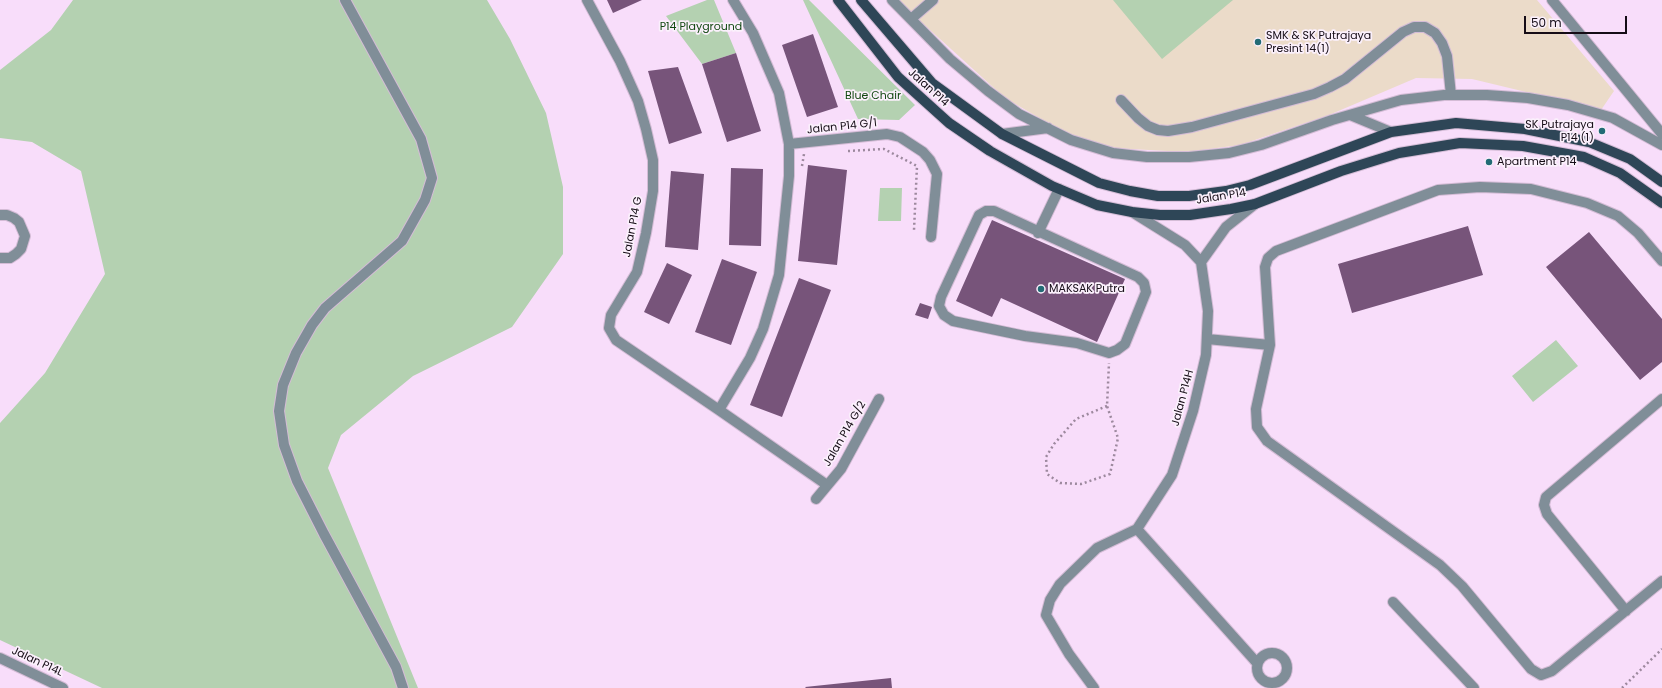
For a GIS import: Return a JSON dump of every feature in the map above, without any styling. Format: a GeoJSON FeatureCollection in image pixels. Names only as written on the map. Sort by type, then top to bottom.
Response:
{"type":"FeatureCollection","features":[{"type":"Feature","properties":{"kind":"main road","name":"Jalan P14"},"geometry":{"type":"LineString","coordinates":[[838,0],[898,77],[949,123],[990,151],[1059,189],[1097,205],[1132,212],[1160,215],[1190,214],[1255,204],[1341,171],[1399,153],[1460,143],[1523,146],[1584,157],[1620,173],[1662,203]]}},
{"type":"Feature","properties":{"kind":"main road","name":"Jalan P14"},"geometry":{"type":"LineString","coordinates":[[861,0],[932,83],[1002,134],[1099,183],[1130,191],[1158,196],[1189,196],[1226,191],[1250,185],[1391,132],[1456,123],[1525,129],[1588,142],[1630,159],[1662,182]]}},
{"type":"Feature","properties":{"kind":"street"},"geometry":{"type":"LineString","coordinates":[[345,0],[421,139],[432,178],[425,200],[402,241],[325,308],[312,325],[296,353],[283,385],[279,411],[284,445],[297,481],[396,667],[403,688]]}},
{"type":"Feature","properties":{"kind":"street","name":"Jalan P14 G"},"geometry":{"type":"LineString","coordinates":[[587,0],[620,61],[638,101],[653,160],[653,191],[646,233],[637,272],[611,315],[609,328],[616,340],[827,486]]}},
{"type":"Feature","properties":{"kind":"street"},"geometry":{"type":"LineString","coordinates":[[892,0],[950,59],[988,91],[1019,114],[1071,140],[1113,153],[1147,157],[1188,157],[1229,153],[1261,146],[1350,115],[1401,100],[1451,95],[1487,95],[1528,98],[1568,105],[1613,118],[1662,145]]}},
{"type":"Feature","properties":{"kind":"street"},"geometry":{"type":"LineString","coordinates":[[911,18],[933,0]]}},
{"type":"Feature","properties":{"kind":"street"},"geometry":{"type":"LineString","coordinates":[[1552,0],[1662,134]]}},
{"type":"Feature","properties":{"kind":"street"},"geometry":{"type":"LineString","coordinates":[[719,410],[750,358],[763,329],[779,275],[789,176],[789,144],[779,93],[753,33],[736,1]]}},
{"type":"Feature","properties":{"kind":"street"},"geometry":{"type":"LineString","coordinates":[[1121,100],[1138,118],[1148,126],[1158,130],[1168,131],[1192,127],[1314,94],[1330,87],[1345,79],[1404,32],[1414,27],[1425,27],[1435,33],[1442,43],[1447,56],[1451,95]]}},
{"type":"Feature","properties":{"kind":"street"},"geometry":{"type":"LineString","coordinates":[[1350,115],[1391,132]]}},
{"type":"Feature","properties":{"kind":"street"},"geometry":{"type":"LineString","coordinates":[[1002,134],[1048,128]]}},
{"type":"Feature","properties":{"kind":"street","name":"Jalan P14 G/1"},"geometry":{"type":"LineString","coordinates":[[789,144],[887,134],[900,137],[923,152],[930,160],[937,174],[931,238]]}},
{"type":"Feature","properties":{"kind":"street"},"geometry":{"type":"LineString","coordinates":[[1662,260],[1638,233],[1618,216],[1587,203],[1531,189],[1480,187],[1438,190],[1276,251],[1268,258],[1265,267],[1270,345],[1256,409],[1257,427],[1267,441],[1440,566],[1462,586],[1530,669],[1541,675],[1552,672],[1662,581]]}},
{"type":"Feature","properties":{"kind":"street"},"geometry":{"type":"LineString","coordinates":[[1038,233],[1059,189]]}},
{"type":"Feature","properties":{"kind":"street"},"geometry":{"type":"LineString","coordinates":[[1132,212],[1185,245],[1201,262],[1226,227],[1255,204]]}},
{"type":"Feature","properties":{"kind":"street"},"geometry":{"type":"LineString","coordinates":[[986,211],[994,211],[1038,233],[1138,277],[1144,283],[1146,292],[1125,344],[1117,350],[1109,353],[1077,343],[1025,336],[953,321],[944,315],[939,306],[941,297],[979,215],[986,211]]}},
{"type":"Feature","properties":{"kind":"street"},"geometry":{"type":"LineString","coordinates":[[0,215],[7,215],[19,222],[25,236],[21,249],[16,254],[10,258],[0,258]]}},
{"type":"Feature","properties":{"kind":"street","name":"Jalan P14H"},"geometry":{"type":"LineString","coordinates":[[1137,529],[1172,475],[1194,411],[1206,355],[1207,339],[1208,311],[1201,262]]}},
{"type":"Feature","properties":{"kind":"street"},"geometry":{"type":"LineString","coordinates":[[1207,339],[1270,345]]}},
{"type":"Feature","properties":{"kind":"street","name":"Jalan P14 G/2"},"geometry":{"type":"LineString","coordinates":[[816,499],[841,469],[879,399]]}},
{"type":"Feature","properties":{"kind":"street"},"geometry":{"type":"LineString","coordinates":[[1626,611],[1547,514],[1544,505],[1546,497],[1662,399]]}},
{"type":"Feature","properties":{"kind":"street"},"geometry":{"type":"LineString","coordinates":[[1094,688],[1069,654],[1046,615],[1050,600],[1060,584],[1097,548],[1137,529],[1257,663]]}},
{"type":"Feature","properties":{"kind":"street"},"geometry":{"type":"LineString","coordinates":[[1393,602],[1474,688]]}},
{"type":"Feature","properties":{"kind":"street","name":"Jalan P14L"},"geometry":{"type":"LineString","coordinates":[[0,658],[63,688]]}},
{"type":"Feature","properties":{"kind":"path"},"geometry":{"type":"LineString","coordinates":[[840,152],[884,149],[917,166],[914,230]]}},
{"type":"Feature","properties":{"kind":"path"},"geometry":{"type":"LineString","coordinates":[[804,154],[811,154]]}},
{"type":"Feature","properties":{"kind":"path"},"geometry":{"type":"LineString","coordinates":[[1107,406],[1076,419],[1054,444],[1046,457],[1047,474],[1060,483],[1081,484],[1110,474],[1118,438],[1107,406],[1109,353]]}},
{"type":"Feature","properties":{"kind":"path"},"geometry":{"type":"LineString","coordinates":[[1622,688],[1662,649]]}},
{"type":"Feature","properties":{"kind":"shaded area","name":"SMK & SK Putrajaya Presint 14(1)"},"geometry":{"type":"Polygon","coordinates":[[[897,0],[1537,0],[1614,91],[1601,110],[1472,79],[1416,78],[1329,115],[1240,145],[1186,152],[1112,148],[1067,134],[1005,98],[897,0]]]}},
{"type":"Feature","properties":{"kind":"green space"},"geometry":{"type":"Polygon","coordinates":[[[73,0],[487,0],[510,39],[546,113],[563,187],[563,254],[512,327],[413,376],[341,435],[328,468],[418,688],[102,688],[0,640],[0,423],[45,373],[105,274],[81,171],[32,142],[0,138],[0,70],[51,30],[73,0]]]}},
{"type":"Feature","properties":{"kind":"green space","name":"P14 Playground"},"geometry":{"type":"Polygon","coordinates":[[[707,0],[714,0],[736,53],[702,64],[666,16],[707,0]]]}},
{"type":"Feature","properties":{"kind":"green space","name":"Blue Chair"},"geometry":{"type":"Polygon","coordinates":[[[803,0],[809,0],[915,105],[899,120],[858,119],[803,0]]]}},
{"type":"Feature","properties":{"kind":"green space"},"geometry":{"type":"Polygon","coordinates":[[[1113,0],[1233,0],[1162,59],[1113,0]]]}},
{"type":"Feature","properties":{"kind":"green space"},"geometry":{"type":"Polygon","coordinates":[[[880,188],[902,188],[901,221],[878,221],[880,188]]]}},
{"type":"Feature","properties":{"kind":"green space"},"geometry":{"type":"Polygon","coordinates":[[[1556,340],[1578,366],[1533,402],[1512,376],[1556,340]]]}},
{"type":"Feature","properties":{"kind":"building"},"geometry":{"type":"Polygon","coordinates":[[[607,0],[642,0],[613,13],[607,0]]]}},
{"type":"Feature","properties":{"kind":"building"},"geometry":{"type":"Polygon","coordinates":[[[813,34],[838,107],[807,117],[782,45],[813,34]]]}},
{"type":"Feature","properties":{"kind":"building"},"geometry":{"type":"Polygon","coordinates":[[[736,53],[761,131],[727,142],[702,64],[736,53]]]}},
{"type":"Feature","properties":{"kind":"building"},"geometry":{"type":"Polygon","coordinates":[[[678,67],[702,133],[669,144],[648,71],[678,67]]]}},
{"type":"Feature","properties":{"kind":"building"},"geometry":{"type":"Polygon","coordinates":[[[808,165],[847,170],[837,265],[798,261],[808,165]]]}},
{"type":"Feature","properties":{"kind":"building"},"geometry":{"type":"Polygon","coordinates":[[[731,168],[763,169],[761,246],[729,245],[731,168]]]}},
{"type":"Feature","properties":{"kind":"building"},"geometry":{"type":"Polygon","coordinates":[[[671,171],[704,174],[698,250],[665,247],[671,171]]]}},
{"type":"Feature","properties":{"kind":"building","name":"MAKSAK Putra"},"geometry":{"type":"Polygon","coordinates":[[[992,220],[1125,279],[1097,342],[1001,298],[992,317],[956,301],[992,220]]]}},
{"type":"Feature","properties":{"kind":"building"},"geometry":{"type":"Polygon","coordinates":[[[1468,226],[1483,275],[1352,313],[1338,264],[1468,226]]]}},
{"type":"Feature","properties":{"kind":"building"},"geometry":{"type":"Polygon","coordinates":[[[1589,232],[1662,319],[1662,362],[1640,380],[1546,267],[1589,232]]]}},
{"type":"Feature","properties":{"kind":"building"},"geometry":{"type":"Polygon","coordinates":[[[722,259],[757,272],[731,345],[695,332],[722,259]]]}},
{"type":"Feature","properties":{"kind":"building"},"geometry":{"type":"Polygon","coordinates":[[[667,263],[692,275],[669,324],[644,312],[667,263]]]}},
{"type":"Feature","properties":{"kind":"building"},"geometry":{"type":"Polygon","coordinates":[[[799,278],[831,290],[782,417],[750,405],[799,278]]]}},
{"type":"Feature","properties":{"kind":"building"},"geometry":{"type":"Polygon","coordinates":[[[920,303],[932,307],[928,319],[915,315],[920,303]]]}},
{"type":"Feature","properties":{"kind":"building"},"geometry":{"type":"Polygon","coordinates":[[[891,678],[892,688],[805,687],[891,678]]]}},
{"type":"Feature","properties":{"kind":"place","name":"SMK & SK Putrajaya Presint 14(1)"},"geometry":{"type":"Point","coordinates":[1258,42]}},
{"type":"Feature","properties":{"kind":"place","name":"SK Putrajaya P14 (1)"},"geometry":{"type":"Point","coordinates":[1602,131]}},
{"type":"Feature","properties":{"kind":"place","name":"Apartment P14"},"geometry":{"type":"Point","coordinates":[1489,162]}},
{"type":"Feature","properties":{"kind":"place","name":"MAKSAK Putra"},"geometry":{"type":"Point","coordinates":[1041,289]}}]}
